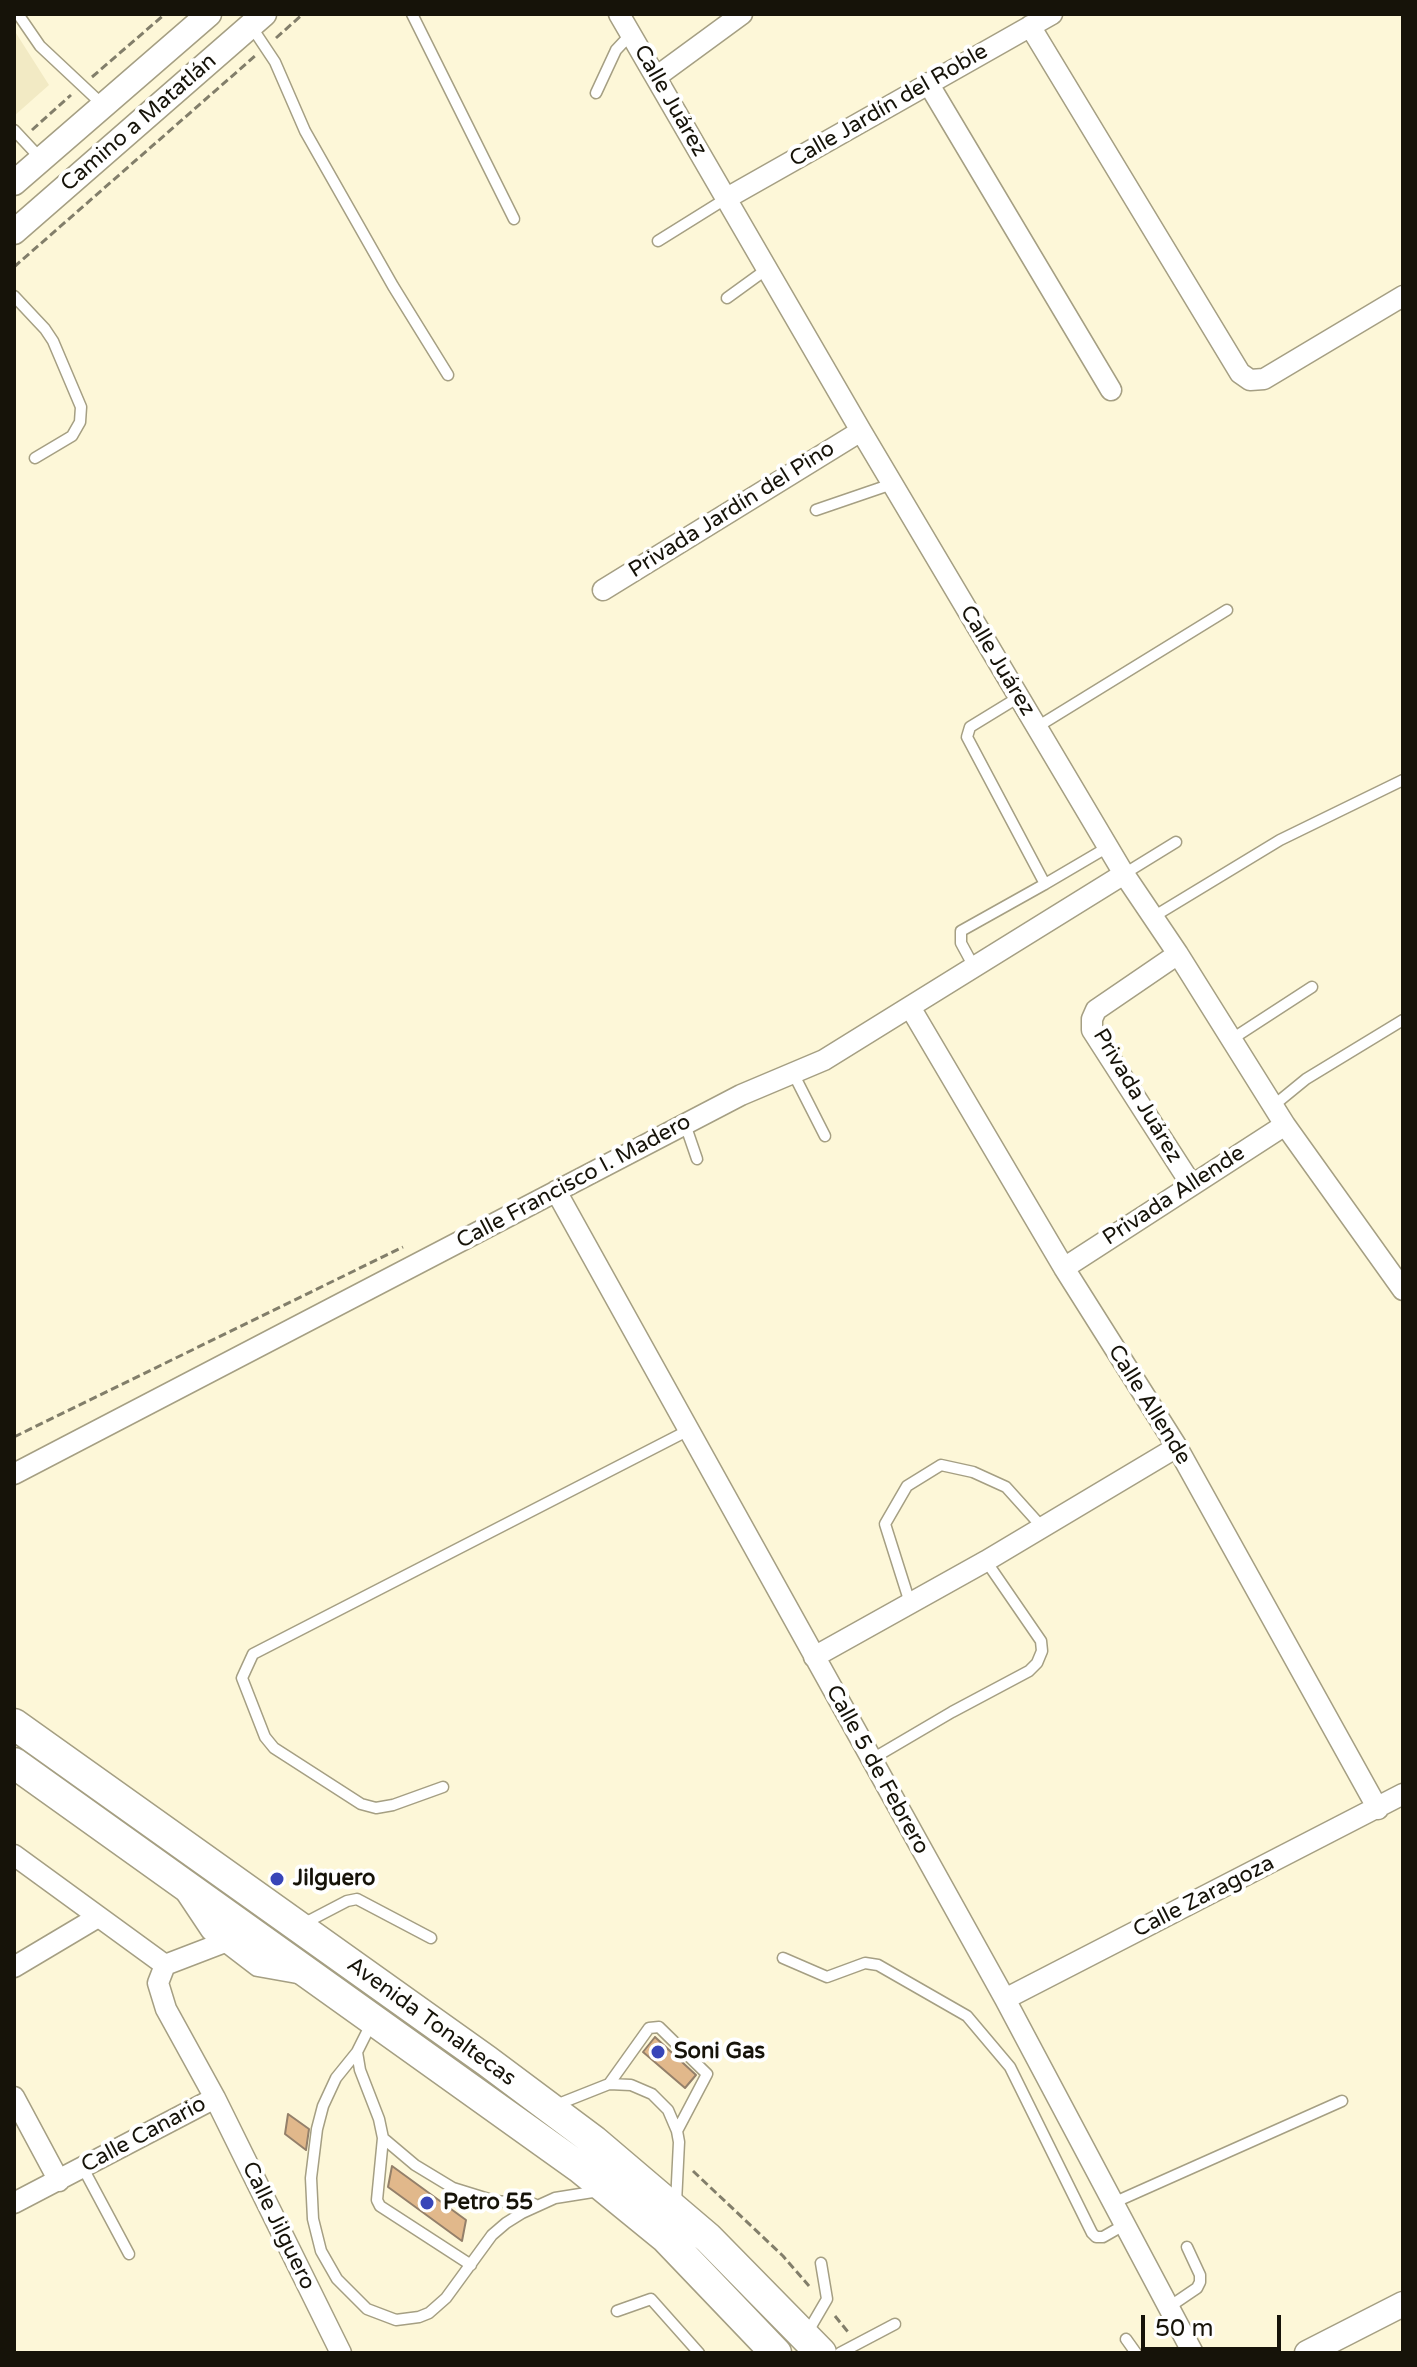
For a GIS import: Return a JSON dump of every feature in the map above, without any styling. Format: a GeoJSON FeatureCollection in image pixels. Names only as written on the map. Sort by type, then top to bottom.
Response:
{"type":"FeatureCollection","features":[{"type":"Feature","properties":{"kind":"main road","name":"Avenida Tonaltecas"},"geometry":{"type":"LineString","coordinates":[[14,1724],[549,2107],[675,2209],[753,2280],[813,2344]]}},
{"type":"Feature","properties":{"kind":"main road","name":"Avenida Tonaltecas"},"geometry":{"type":"LineString","coordinates":[[14,1763],[579,2167],[666,2238],[776,2353]]}},
{"type":"Feature","properties":{"kind":"street","name":"Camino a Matatlán"},"geometry":{"type":"LineString","coordinates":[[14,183],[209,14]]}},
{"type":"Feature","properties":{"kind":"street","name":"Calle Juárez"},"geometry":{"type":"LineString","coordinates":[[619,14],[892,484],[1124,874],[1285,1125],[1403,1290]]}},
{"type":"Feature","properties":{"kind":"street"},"geometry":{"type":"LineString","coordinates":[[656,77],[742,14]]}},
{"type":"Feature","properties":{"kind":"street","name":"Calle Jardín del Roble"},"geometry":{"type":"LineString","coordinates":[[727,198],[1052,14]]}},
{"type":"Feature","properties":{"kind":"street","name":"Camino a Matatlán"},"geometry":{"type":"LineString","coordinates":[[14,232],[257,20]]}},
{"type":"Feature","properties":{"kind":"street"},"geometry":{"type":"LineString","coordinates":[[1030,26],[1240,373],[1250,380],[1264,379],[1403,296]]}},
{"type":"Feature","properties":{"kind":"street"},"geometry":{"type":"LineString","coordinates":[[928,83],[1111,390]]}},
{"type":"Feature","properties":{"kind":"street","name":"Privada Jardín del Pino"},"geometry":{"type":"LineString","coordinates":[[603,590],[861,431]]}},
{"type":"Feature","properties":{"kind":"street","name":"Calle Francisco I. Madero"},"geometry":{"type":"LineString","coordinates":[[14,1474],[741,1095],[824,1060],[1124,874]]}},
{"type":"Feature","properties":{"kind":"street","name":"Privada Juárez"},"geometry":{"type":"LineString","coordinates":[[1178,954],[1096,1010],[1092,1030],[1191,1184]]}},
{"type":"Feature","properties":{"kind":"street","name":"Calle Allende"},"geometry":{"type":"LineString","coordinates":[[910,1007],[1064,1268],[1177,1447],[1378,1809]]}},
{"type":"Feature","properties":{"kind":"street","name":"Privada Allende"},"geometry":{"type":"LineString","coordinates":[[1064,1268],[1285,1125]]}},
{"type":"Feature","properties":{"kind":"street","name":"Calle 5 de Febrero"},"geometry":{"type":"LineString","coordinates":[[556,1191],[1005,1999],[1193,2353]]}},
{"type":"Feature","properties":{"kind":"street"},"geometry":{"type":"LineString","coordinates":[[814,1657],[986,1561],[1177,1447]]}},
{"type":"Feature","properties":{"kind":"street","name":"Calle Zaragoza"},"geometry":{"type":"LineString","coordinates":[[1005,1999],[1403,1794]]}},
{"type":"Feature","properties":{"kind":"street"},"geometry":{"type":"LineString","coordinates":[[14,1855],[165,1965],[225,1942]]}},
{"type":"Feature","properties":{"kind":"street"},"geometry":{"type":"LineString","coordinates":[[178,1881],[211,1930],[258,1966],[309,1975]]}},
{"type":"Feature","properties":{"kind":"street"},"geometry":{"type":"LineString","coordinates":[[14,1967],[98,1917]]}},
{"type":"Feature","properties":{"kind":"street","name":"Calle Canario"},"geometry":{"type":"LineString","coordinates":[[14,2203],[215,2098],[166,2009],[158,1983],[165,1965]]}},
{"type":"Feature","properties":{"kind":"street"},"geometry":{"type":"LineString","coordinates":[[14,2097],[59,2181]]}},
{"type":"Feature","properties":{"kind":"street","name":"Calle Jilguero"},"geometry":{"type":"LineString","coordinates":[[215,2098],[341,2353]]}},
{"type":"Feature","properties":{"kind":"street"},"geometry":{"type":"LineString","coordinates":[[1307,2353],[1403,2304]]}},
{"type":"Feature","properties":{"kind":"lane"},"geometry":{"type":"LineString","coordinates":[[18,14],[40,46],[104,106]]}},
{"type":"Feature","properties":{"kind":"lane"},"geometry":{"type":"LineString","coordinates":[[412,14],[514,219]]}},
{"type":"Feature","properties":{"kind":"lane"},"geometry":{"type":"LineString","coordinates":[[257,20],[265,48],[275,62],[305,131],[393,286],[448,375]]}},
{"type":"Feature","properties":{"kind":"lane"},"geometry":{"type":"LineString","coordinates":[[596,93],[616,50],[631,34]]}},
{"type":"Feature","properties":{"kind":"lane"},"geometry":{"type":"LineString","coordinates":[[14,130],[42,160]]}},
{"type":"Feature","properties":{"kind":"lane"},"geometry":{"type":"LineString","coordinates":[[658,241],[727,198]]}},
{"type":"Feature","properties":{"kind":"lane"},"geometry":{"type":"LineString","coordinates":[[727,298],[768,269]]}},
{"type":"Feature","properties":{"kind":"lane"},"geometry":{"type":"LineString","coordinates":[[14,296],[53,341],[81,407],[80,422],[72,436],[35,458]]}},
{"type":"Feature","properties":{"kind":"lane"},"geometry":{"type":"LineString","coordinates":[[816,510],[892,484]]}},
{"type":"Feature","properties":{"kind":"lane"},"geometry":{"type":"LineString","coordinates":[[1037,727],[1227,610]]}},
{"type":"Feature","properties":{"kind":"lane"},"geometry":{"type":"LineString","coordinates":[[1019,697],[970,727],[967,737],[1045,884]]}},
{"type":"Feature","properties":{"kind":"lane"},"geometry":{"type":"LineString","coordinates":[[1153,917],[1280,840],[1403,780]]}},
{"type":"Feature","properties":{"kind":"lane"},"geometry":{"type":"LineString","coordinates":[[1124,874],[1176,842]]}},
{"type":"Feature","properties":{"kind":"lane"},"geometry":{"type":"LineString","coordinates":[[974,967],[961,943],[961,931],[1108,847]]}},
{"type":"Feature","properties":{"kind":"lane"},"geometry":{"type":"LineString","coordinates":[[1232,1039],[1312,987]]}},
{"type":"Feature","properties":{"kind":"lane"},"geometry":{"type":"LineString","coordinates":[[1273,1106],[1306,1079],[1403,1020]]}},
{"type":"Feature","properties":{"kind":"lane"},"geometry":{"type":"LineString","coordinates":[[793,1073],[825,1136]]}},
{"type":"Feature","properties":{"kind":"lane"},"geometry":{"type":"LineString","coordinates":[[685,1124],[697,1159]]}},
{"type":"Feature","properties":{"kind":"lane"},"geometry":{"type":"LineString","coordinates":[[443,1787],[376,1808],[361,1804],[274,1748],[265,1737],[242,1678],[253,1654],[689,1430]]}},
{"type":"Feature","properties":{"kind":"lane"},"geometry":{"type":"LineString","coordinates":[[910,1603],[885,1524],[907,1486],[941,1465],[973,1472],[1006,1487],[1042,1527]]}},
{"type":"Feature","properties":{"kind":"lane"},"geometry":{"type":"LineString","coordinates":[[872,1759],[1029,1671],[1037,1663],[1042,1651],[1041,1641],[986,1561]]}},
{"type":"Feature","properties":{"kind":"lane"},"geometry":{"type":"LineString","coordinates":[[298,1927],[347,1901],[357,1899],[431,1938]]}},
{"type":"Feature","properties":{"kind":"lane"},"geometry":{"type":"LineString","coordinates":[[783,1958],[827,1977],[865,1963],[878,1965],[967,2016],[1010,2067],[1092,2233],[1103,2237],[1124,2225]]}},
{"type":"Feature","properties":{"kind":"lane"},"geometry":{"type":"LineString","coordinates":[[374,2020],[357,2052],[336,2078],[323,2106],[312,2153],[313,2219],[321,2251],[347,2291],[367,2309],[386,2318],[408,2320],[429,2313],[439,2306],[492,2235],[522,2213],[538,2204],[573,2193],[609,2191]]}},
{"type":"Feature","properties":{"kind":"lane"},"geometry":{"type":"LineString","coordinates":[[609,2084],[649,2028],[659,2027],[707,2074],[677,2131]]}},
{"type":"Feature","properties":{"kind":"lane"},"geometry":{"type":"LineString","coordinates":[[357,2052],[383,2138],[377,2200],[380,2206],[471,2265]]}},
{"type":"Feature","properties":{"kind":"lane"},"geometry":{"type":"LineString","coordinates":[[549,2107],[609,2084],[631,2085],[652,2094],[668,2110],[677,2131],[679,2157],[675,2209]]}},
{"type":"Feature","properties":{"kind":"lane"},"geometry":{"type":"LineString","coordinates":[[1113,2203],[1342,2101]]}},
{"type":"Feature","properties":{"kind":"lane"},"geometry":{"type":"LineString","coordinates":[[383,2138],[415,2165],[453,2188],[495,2201],[538,2204]]}},
{"type":"Feature","properties":{"kind":"lane"},"geometry":{"type":"LineString","coordinates":[[83,2168],[129,2254]]}},
{"type":"Feature","properties":{"kind":"lane"},"geometry":{"type":"LineString","coordinates":[[1169,2307],[1197,2288],[1200,2282],[1200,2275],[1187,2247]]}},
{"type":"Feature","properties":{"kind":"lane"},"geometry":{"type":"LineString","coordinates":[[813,2344],[827,2295],[821,2263]]}},
{"type":"Feature","properties":{"kind":"lane"},"geometry":{"type":"LineString","coordinates":[[617,2311],[651,2299],[699,2353]]}},
{"type":"Feature","properties":{"kind":"lane"},"geometry":{"type":"LineString","coordinates":[[840,2353],[895,2324]]}},
{"type":"Feature","properties":{"kind":"lane"},"geometry":{"type":"LineString","coordinates":[[1126,2339],[1136,2353]]}},
{"type":"Feature","properties":{"kind":"path"},"geometry":{"type":"LineString","coordinates":[[14,267],[303,14]]}},
{"type":"Feature","properties":{"kind":"path"},"geometry":{"type":"LineString","coordinates":[[14,1437],[406,1246]]}},
{"type":"Feature","properties":{"kind":"path"},"geometry":{"type":"LineString","coordinates":[[679,2157],[783,2256],[857,2342]]}},
{"type":"Feature","properties":{"kind":"shaded area"},"geometry":{"type":"Polygon","coordinates":[[[14,30],[49,85],[14,116],[14,30]]]}},
{"type":"Feature","properties":{"kind":"building"},"geometry":{"type":"Polygon","coordinates":[[[655,2037],[696,2075],[685,2088],[643,2052],[655,2037]]]}},
{"type":"Feature","properties":{"kind":"building"},"geometry":{"type":"Polygon","coordinates":[[[288,2114],[309,2129],[306,2150],[285,2134],[288,2114]]]}},
{"type":"Feature","properties":{"kind":"building","name":"Petro 55"},"geometry":{"type":"Polygon","coordinates":[[[392,2166],[466,2220],[462,2241],[388,2187],[392,2166]]]}},
{"type":"Feature","properties":{"kind":"place","name":"Jilguero"},"geometry":{"type":"Point","coordinates":[277,1879]}},
{"type":"Feature","properties":{"kind":"place","name":"Soni Gas"},"geometry":{"type":"Point","coordinates":[658,2052]}},
{"type":"Feature","properties":{"kind":"place","name":"Petro 55"},"geometry":{"type":"Point","coordinates":[427,2203]}}]}
